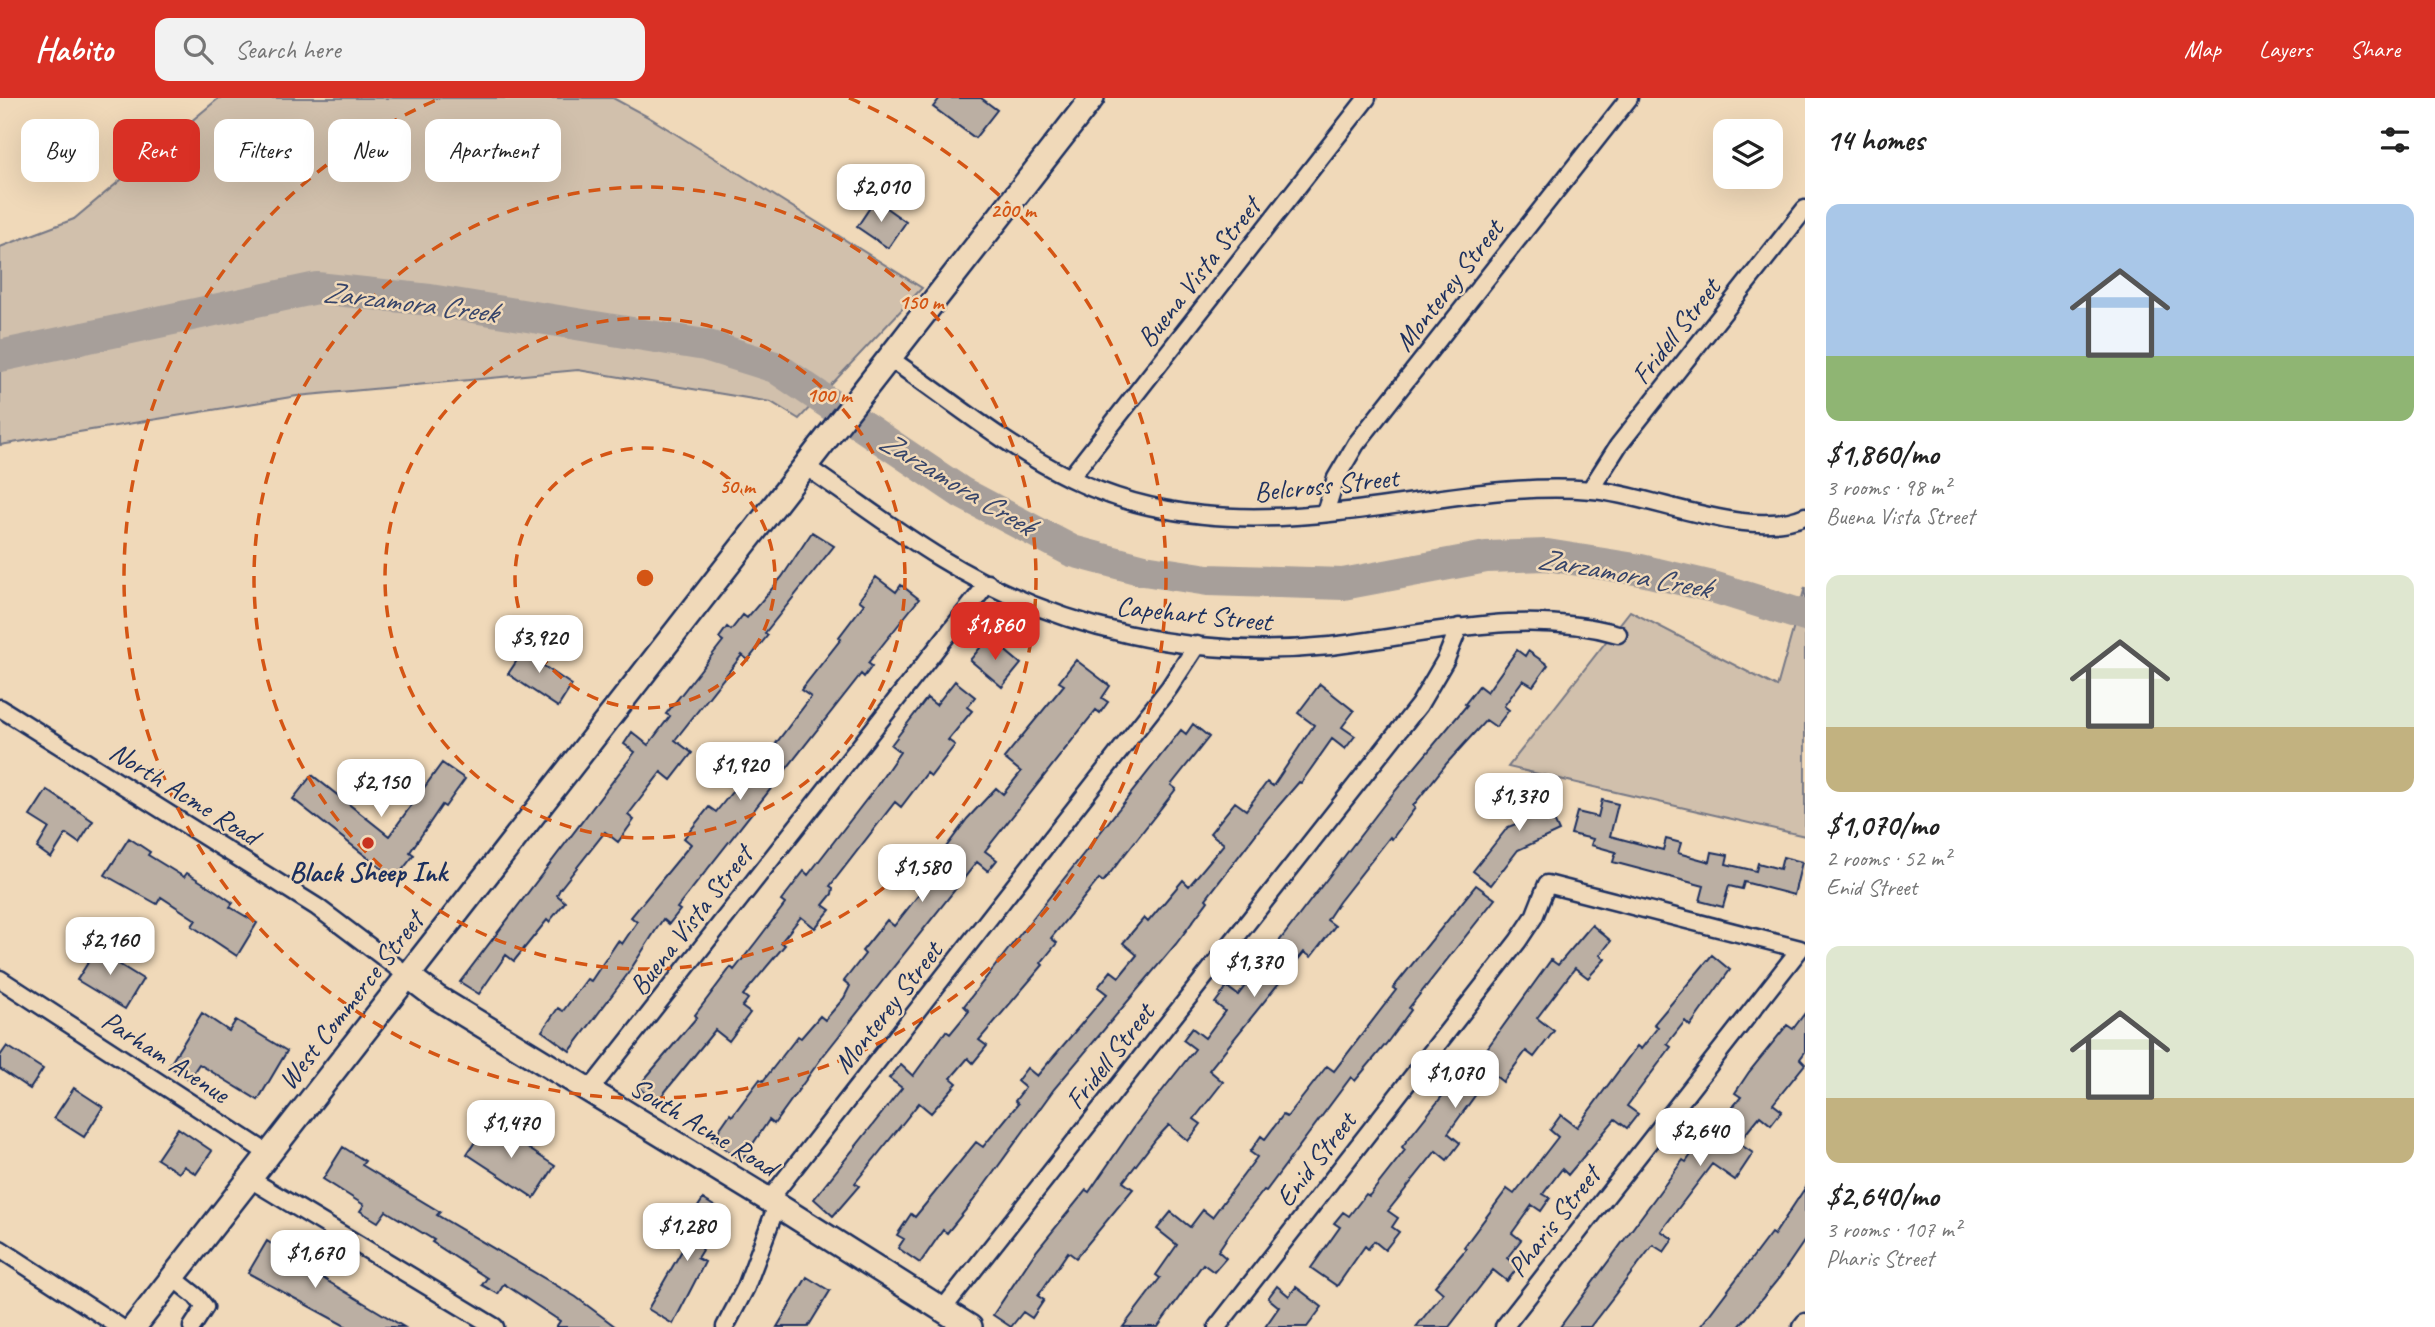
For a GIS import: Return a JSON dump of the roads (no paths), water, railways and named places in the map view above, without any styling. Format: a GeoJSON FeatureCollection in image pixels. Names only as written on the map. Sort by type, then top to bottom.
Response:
{"type":"FeatureCollection","features":[{"type":"Feature","properties":{"kind":"main road","name":"West Commerce Street"},"geometry":{"type":"LineString","coordinates":[[134,1327],[1092,98]]}},
{"type":"Feature","properties":{"kind":"main road","name":"South Acme Road"},"geometry":{"type":"LineString","coordinates":[[407,975],[436,997],[773,1202],[970,1327]]}},
{"type":"Feature","properties":{"kind":"street","name":"Buena Vista Street"},"geometry":{"type":"LineString","coordinates":[[1070,478],[1367,98]]}},
{"type":"Feature","properties":{"kind":"street","name":"Monterey Street"},"geometry":{"type":"LineString","coordinates":[[1325,513],[1336,478],[1356,443],[1629,98]]}},
{"type":"Feature","properties":{"kind":"street","name":"Fridell Street"},"geometry":{"type":"LineString","coordinates":[[1590,490],[1618,446],[1805,209]]}},
{"type":"Feature","properties":{"kind":"street","name":"Belcross Street"},"geometry":{"type":"LineString","coordinates":[[889,358],[1023,451],[1070,478],[1150,506],[1206,517],[1258,520],[1488,491],[1590,490],[1748,521],[1773,524],[1805,516]]}},
{"type":"Feature","properties":{"kind":"street","name":"Capehart Street"},"geometry":{"type":"LineString","coordinates":[[805,466],[941,559],[988,583],[1092,627],[1132,637],[1197,645],[1291,650],[1492,622],[1589,626],[1618,634]]}},
{"type":"Feature","properties":{"kind":"street","name":"Buena Vista Street"},"geometry":{"type":"LineString","coordinates":[[589,1091],[988,583]]}},
{"type":"Feature","properties":{"kind":"street","name":"Fridell Street"},"geometry":{"type":"LineString","coordinates":[[942,1310],[1419,705],[1446,659],[1459,627]]}},
{"type":"Feature","properties":{"kind":"street","name":"Monterey Street"},"geometry":{"type":"LineString","coordinates":[[726,1327],[746,1287],[773,1202],[1169,688],[1197,645]]}},
{"type":"Feature","properties":{"kind":"street","name":"North Acme Road"},"geometry":{"type":"LineString","coordinates":[[0,708],[317,907],[407,975]]}},
{"type":"Feature","properties":{"kind":"street","name":"Enid Street"},"geometry":{"type":"LineString","coordinates":[[1217,1327],[1518,941],[1534,917],[1548,884],[1800,949]]}},
{"type":"Feature","properties":{"kind":"street","name":"Pharis Street"},"geometry":{"type":"LineString","coordinates":[[1504,1327],[1800,949]]}},
{"type":"Feature","properties":{"kind":"street","name":"Parham Avenue"},"geometry":{"type":"LineString","coordinates":[[0,979],[269,1154]]}},
{"type":"Feature","properties":{"kind":"street"},"geometry":{"type":"LineString","coordinates":[[250,1179],[472,1321],[495,1327]]}},
{"type":"Feature","properties":{"kind":"street"},"geometry":{"type":"LineString","coordinates":[[0,1250],[120,1327]]}},
{"type":"Feature","properties":{"kind":"street"},"geometry":{"type":"LineString","coordinates":[[172,1278],[196,1296],[205,1307],[192,1327]]}},
{"type":"Feature","properties":{"kind":"street"},"geometry":{"type":"LineString","coordinates":[[1801,1327],[1805,1322]]}},
{"type":"Feature","properties":{"kind":"waterway","name":"Zarzamora Creek"},"geometry":{"type":"LineString","coordinates":[[0,356],[317,288],[430,300],[705,345],[775,367],[962,493],[1072,551],[1144,570],[1208,580],[1343,584],[1486,557],[1547,555],[1641,570],[1713,587],[1805,616]]}},
{"type":"Feature","properties":{"kind":"place","name":"Black Sheep Ink"},"geometry":{"type":"Point","coordinates":[368,843]}}]}
